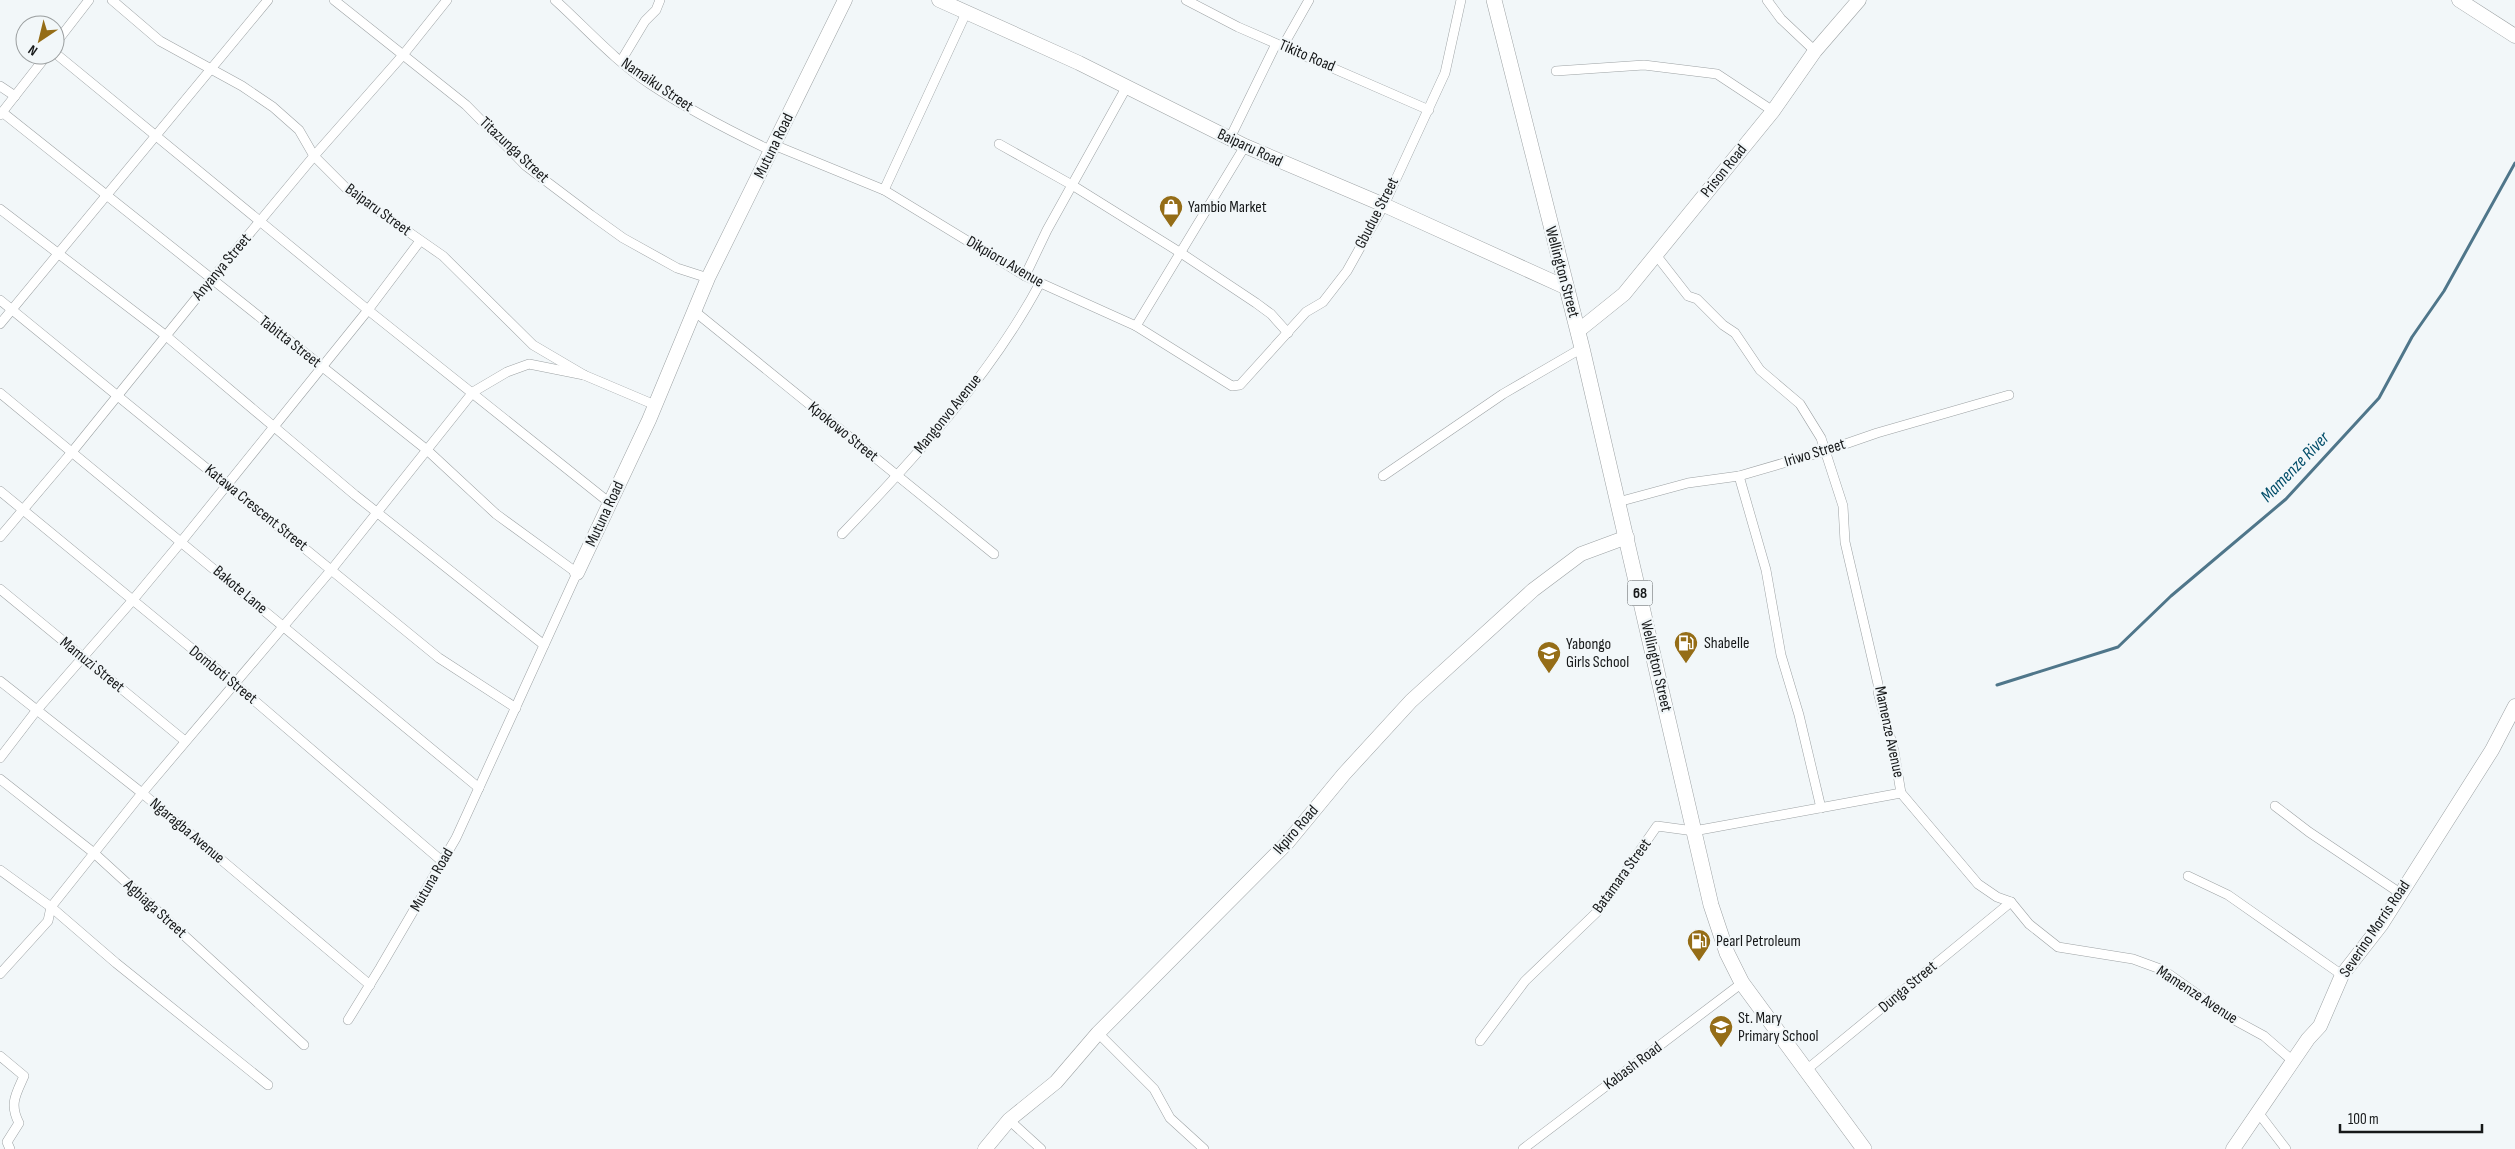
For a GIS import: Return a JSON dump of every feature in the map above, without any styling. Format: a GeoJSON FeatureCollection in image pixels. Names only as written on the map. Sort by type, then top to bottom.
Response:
{"type":"FeatureCollection","features":[{"type":"Feature","properties":{"kind":"main road","name":"Wellington Street"},"geometry":{"type":"LineString","coordinates":[[1494,0],[1565,287],[1582,348],[1711,905],[1727,953],[1742,983],[1805,1072],[1864,1149]]}},
{"type":"Feature","properties":{"kind":"street"},"geometry":{"type":"LineString","coordinates":[[65,31],[89,0]]}},
{"type":"Feature","properties":{"kind":"street","name":"Baiparu Street"},"geometry":{"type":"LineString","coordinates":[[112,0],[160,41],[242,86],[273,107],[298,130],[314,156],[346,189],[443,256],[533,345],[584,375],[654,405]]}},
{"type":"Feature","properties":{"kind":"street"},"geometry":{"type":"LineString","coordinates":[[0,324],[268,0]]}},
{"type":"Feature","properties":{"kind":"street","name":"Titazunga Street"},"geometry":{"type":"LineString","coordinates":[[334,0],[466,105],[526,166],[591,215],[623,238],[677,268],[708,278]]}},
{"type":"Feature","properties":{"kind":"street","name":"Anyanya Street"},"geometry":{"type":"LineString","coordinates":[[0,537],[72,452],[210,280],[314,156],[403,55],[446,0]]}},
{"type":"Feature","properties":{"kind":"street","name":"Namaiku Street"},"geometry":{"type":"LineString","coordinates":[[555,0],[621,62],[666,94],[717,124],[773,148]]}},
{"type":"Feature","properties":{"kind":"street"},"geometry":{"type":"LineString","coordinates":[[621,62],[644,21],[656,10],[660,0]]}},
{"type":"Feature","properties":{"kind":"street","name":"Mutuna Road"},"geometry":{"type":"LineString","coordinates":[[348,1020],[443,862],[611,504],[693,310],[845,0]]}},
{"type":"Feature","properties":{"kind":"street","name":"Baiparu Road"},"geometry":{"type":"LineString","coordinates":[[939,0],[1078,63],[1245,146],[1384,205],[1565,287]]}},
{"type":"Feature","properties":{"kind":"street","name":"Tikito Road"},"geometry":{"type":"LineString","coordinates":[[1186,0],[1280,45],[1429,110]]}},
{"type":"Feature","properties":{"kind":"street"},"geometry":{"type":"LineString","coordinates":[[1230,138],[1280,45],[1309,0]]}},
{"type":"Feature","properties":{"kind":"street","name":"Gbudue Street"},"geometry":{"type":"LineString","coordinates":[[1232,386],[1240,385],[1306,312],[1322,302],[1347,270],[1384,205],[1410,144],[1429,110],[1445,73],[1461,0]]}},
{"type":"Feature","properties":{"kind":"street"},"geometry":{"type":"LineString","coordinates":[[1767,0],[1781,19],[1815,51]]}},
{"type":"Feature","properties":{"kind":"street","name":"Prison Road"},"geometry":{"type":"LineString","coordinates":[[1578,332],[1624,294],[1773,111],[1815,51],[1858,0]]}},
{"type":"Feature","properties":{"kind":"street"},"geometry":{"type":"LineString","coordinates":[[2459,0],[2515,36]]}},
{"type":"Feature","properties":{"kind":"street"},"geometry":{"type":"LineString","coordinates":[[884,190],[966,13]]}},
{"type":"Feature","properties":{"kind":"street"},"geometry":{"type":"LineString","coordinates":[[65,61],[259,222],[611,504]]}},
{"type":"Feature","properties":{"kind":"street"},"geometry":{"type":"LineString","coordinates":[[1,113],[38,65]]}},
{"type":"Feature","properties":{"kind":"street"},"geometry":{"type":"LineString","coordinates":[[1556,71],[1644,65],[1717,74],[1773,111]]}},
{"type":"Feature","properties":{"kind":"street"},"geometry":{"type":"LineString","coordinates":[[0,86],[14,96]]}},
{"type":"Feature","properties":{"kind":"street"},"geometry":{"type":"LineString","coordinates":[[1024,276],[1126,88]]}},
{"type":"Feature","properties":{"kind":"street","name":"Tabitta Street"},"geometry":{"type":"LineString","coordinates":[[1,113],[427,450],[496,514],[577,573]]}},
{"type":"Feature","properties":{"kind":"street"},"geometry":{"type":"LineString","coordinates":[[999,144],[1072,185],[1181,253],[1271,314],[1288,333]]}},
{"type":"Feature","properties":{"kind":"street"},"geometry":{"type":"LineString","coordinates":[[1136,326],[1245,146]]}},
{"type":"Feature","properties":{"kind":"street","name":"Dikpioru Avenue"},"geometry":{"type":"LineString","coordinates":[[773,148],[884,190],[1024,276],[1136,326],[1232,386]]}},
{"type":"Feature","properties":{"kind":"street"},"geometry":{"type":"LineString","coordinates":[[0,209],[165,335],[376,513],[544,645]]}},
{"type":"Feature","properties":{"kind":"street"},"geometry":{"type":"LineString","coordinates":[[0,758],[36,711],[181,542],[368,310],[420,241]]}},
{"type":"Feature","properties":{"kind":"street","name":"Mamenze Avenue"},"geometry":{"type":"LineString","coordinates":[[1656,256],[1688,296],[1697,299],[1723,325],[1735,332],[1760,370],[1800,404],[1822,438],[1844,506],[1845,542],[1878,684],[1878,692],[1894,751],[1901,793],[1978,884],[1997,898],[2010,902],[2029,924],[2058,947],[2133,959],[2163,970],[2231,1018],[2264,1036],[2294,1062]]}},
{"type":"Feature","properties":{"kind":"street","name":"Mangonvo Avenue"},"geometry":{"type":"LineString","coordinates":[[842,534],[898,476],[985,368],[1013,329],[1040,283]]}},
{"type":"Feature","properties":{"kind":"street","name":"Katawa Crescent Street"},"geometry":{"type":"LineString","coordinates":[[0,300],[439,658],[516,708]]}},
{"type":"Feature","properties":{"kind":"street","name":"Kpokowo Street"},"geometry":{"type":"LineString","coordinates":[[693,310],[994,554]]}},
{"type":"Feature","properties":{"kind":"street"},"geometry":{"type":"LineString","coordinates":[[1383,476],[1503,394],[1582,348]]}},
{"type":"Feature","properties":{"kind":"street"},"geometry":{"type":"LineString","coordinates":[[0,974],[48,921],[51,907],[142,793],[332,569],[473,392],[507,372],[529,364],[584,375]]}},
{"type":"Feature","properties":{"kind":"street","name":"Bakote Lane"},"geometry":{"type":"LineString","coordinates":[[0,393],[479,788]]}},
{"type":"Feature","properties":{"kind":"street","name":"Iriwo Street"},"geometry":{"type":"LineString","coordinates":[[1618,502],[1688,483],[1739,476],[1825,451],[1877,433],[2010,395]]}},
{"type":"Feature","properties":{"kind":"street"},"geometry":{"type":"LineString","coordinates":[[1739,476],[1766,570],[1781,655],[1799,715],[1821,808]]}},
{"type":"Feature","properties":{"kind":"street","name":"Domboti Street"},"geometry":{"type":"LineString","coordinates":[[0,491],[235,684],[443,862]]}},
{"type":"Feature","properties":{"kind":"street","name":"Ikpiro Road"},"geometry":{"type":"LineString","coordinates":[[985,1149],[1009,1120],[1056,1082],[1098,1033],[1287,843],[1344,774],[1412,701],[1533,590],[1581,554],[1627,537]]}},
{"type":"Feature","properties":{"kind":"street","name":"Mamuzi Street"},"geometry":{"type":"LineString","coordinates":[[0,590],[185,741]]}},
{"type":"Feature","properties":{"kind":"street","name":"Ngaragba Avenue"},"geometry":{"type":"LineString","coordinates":[[0,681],[142,793],[370,984]]}},
{"type":"Feature","properties":{"kind":"street","name":"Severino Morris Road"},"geometry":{"type":"LineString","coordinates":[[2233,1149],[2257,1111],[2294,1062],[2308,1039],[2320,1026],[2342,975],[2381,925],[2492,750],[2515,706]]}},
{"type":"Feature","properties":{"kind":"street","name":"Agbiaga Street"},"geometry":{"type":"LineString","coordinates":[[0,779],[94,853],[304,1045]]}},
{"type":"Feature","properties":{"kind":"street","name":"Batamara Street"},"geometry":{"type":"LineString","coordinates":[[1480,1041],[1525,981],[1598,911],[1657,826],[1694,831],[1901,793]]}},
{"type":"Feature","properties":{"kind":"street"},"geometry":{"type":"LineString","coordinates":[[2275,806],[2309,832],[2400,893]]}},
{"type":"Feature","properties":{"kind":"street"},"geometry":{"type":"LineString","coordinates":[[0,870],[51,907],[116,963],[268,1085]]}},
{"type":"Feature","properties":{"kind":"street"},"geometry":{"type":"LineString","coordinates":[[2188,876],[2228,895],[2342,975]]}},
{"type":"Feature","properties":{"kind":"street","name":"Dunga Street"},"geometry":{"type":"LineString","coordinates":[[1805,1072],[2010,902]]}},
{"type":"Feature","properties":{"kind":"street","name":"Kabash Road"},"geometry":{"type":"LineString","coordinates":[[1524,1149],[1742,983]]}},
{"type":"Feature","properties":{"kind":"street"},"geometry":{"type":"LineString","coordinates":[[1098,1033],[1154,1089],[1170,1118],[1204,1149]]}},
{"type":"Feature","properties":{"kind":"street"},"geometry":{"type":"LineString","coordinates":[[0,1056],[24,1076],[15,1098],[13,1112],[19,1123],[7,1142],[10,1149]]}},
{"type":"Feature","properties":{"kind":"street"},"geometry":{"type":"LineString","coordinates":[[2257,1111],[2286,1149]]}},
{"type":"Feature","properties":{"kind":"street"},"geometry":{"type":"LineString","coordinates":[[1009,1120],[1041,1149]]}},
{"type":"Feature","properties":{"kind":"waterway","name":"Mamenze River"},"geometry":{"type":"LineString","coordinates":[[1997,685],[2118,647],[2171,596],[2286,499],[2379,398],[2412,337],[2444,291],[2515,163]]}},
{"type":"Feature","properties":{"kind":"place","name":"Yambio Market"},"geometry":{"type":"Point","coordinates":[1171,228]}},
{"type":"Feature","properties":{"kind":"place","name":"Shabelle"},"geometry":{"type":"Point","coordinates":[1686,664]}},
{"type":"Feature","properties":{"kind":"place","name":"Yabongo Girls School"},"geometry":{"type":"Point","coordinates":[1549,674]}},
{"type":"Feature","properties":{"kind":"place","name":"Pearl Petroleum"},"geometry":{"type":"Point","coordinates":[1699,962]}},
{"type":"Feature","properties":{"kind":"place","name":"St. Mary Primary School"},"geometry":{"type":"Point","coordinates":[1721,1048]}}]}
